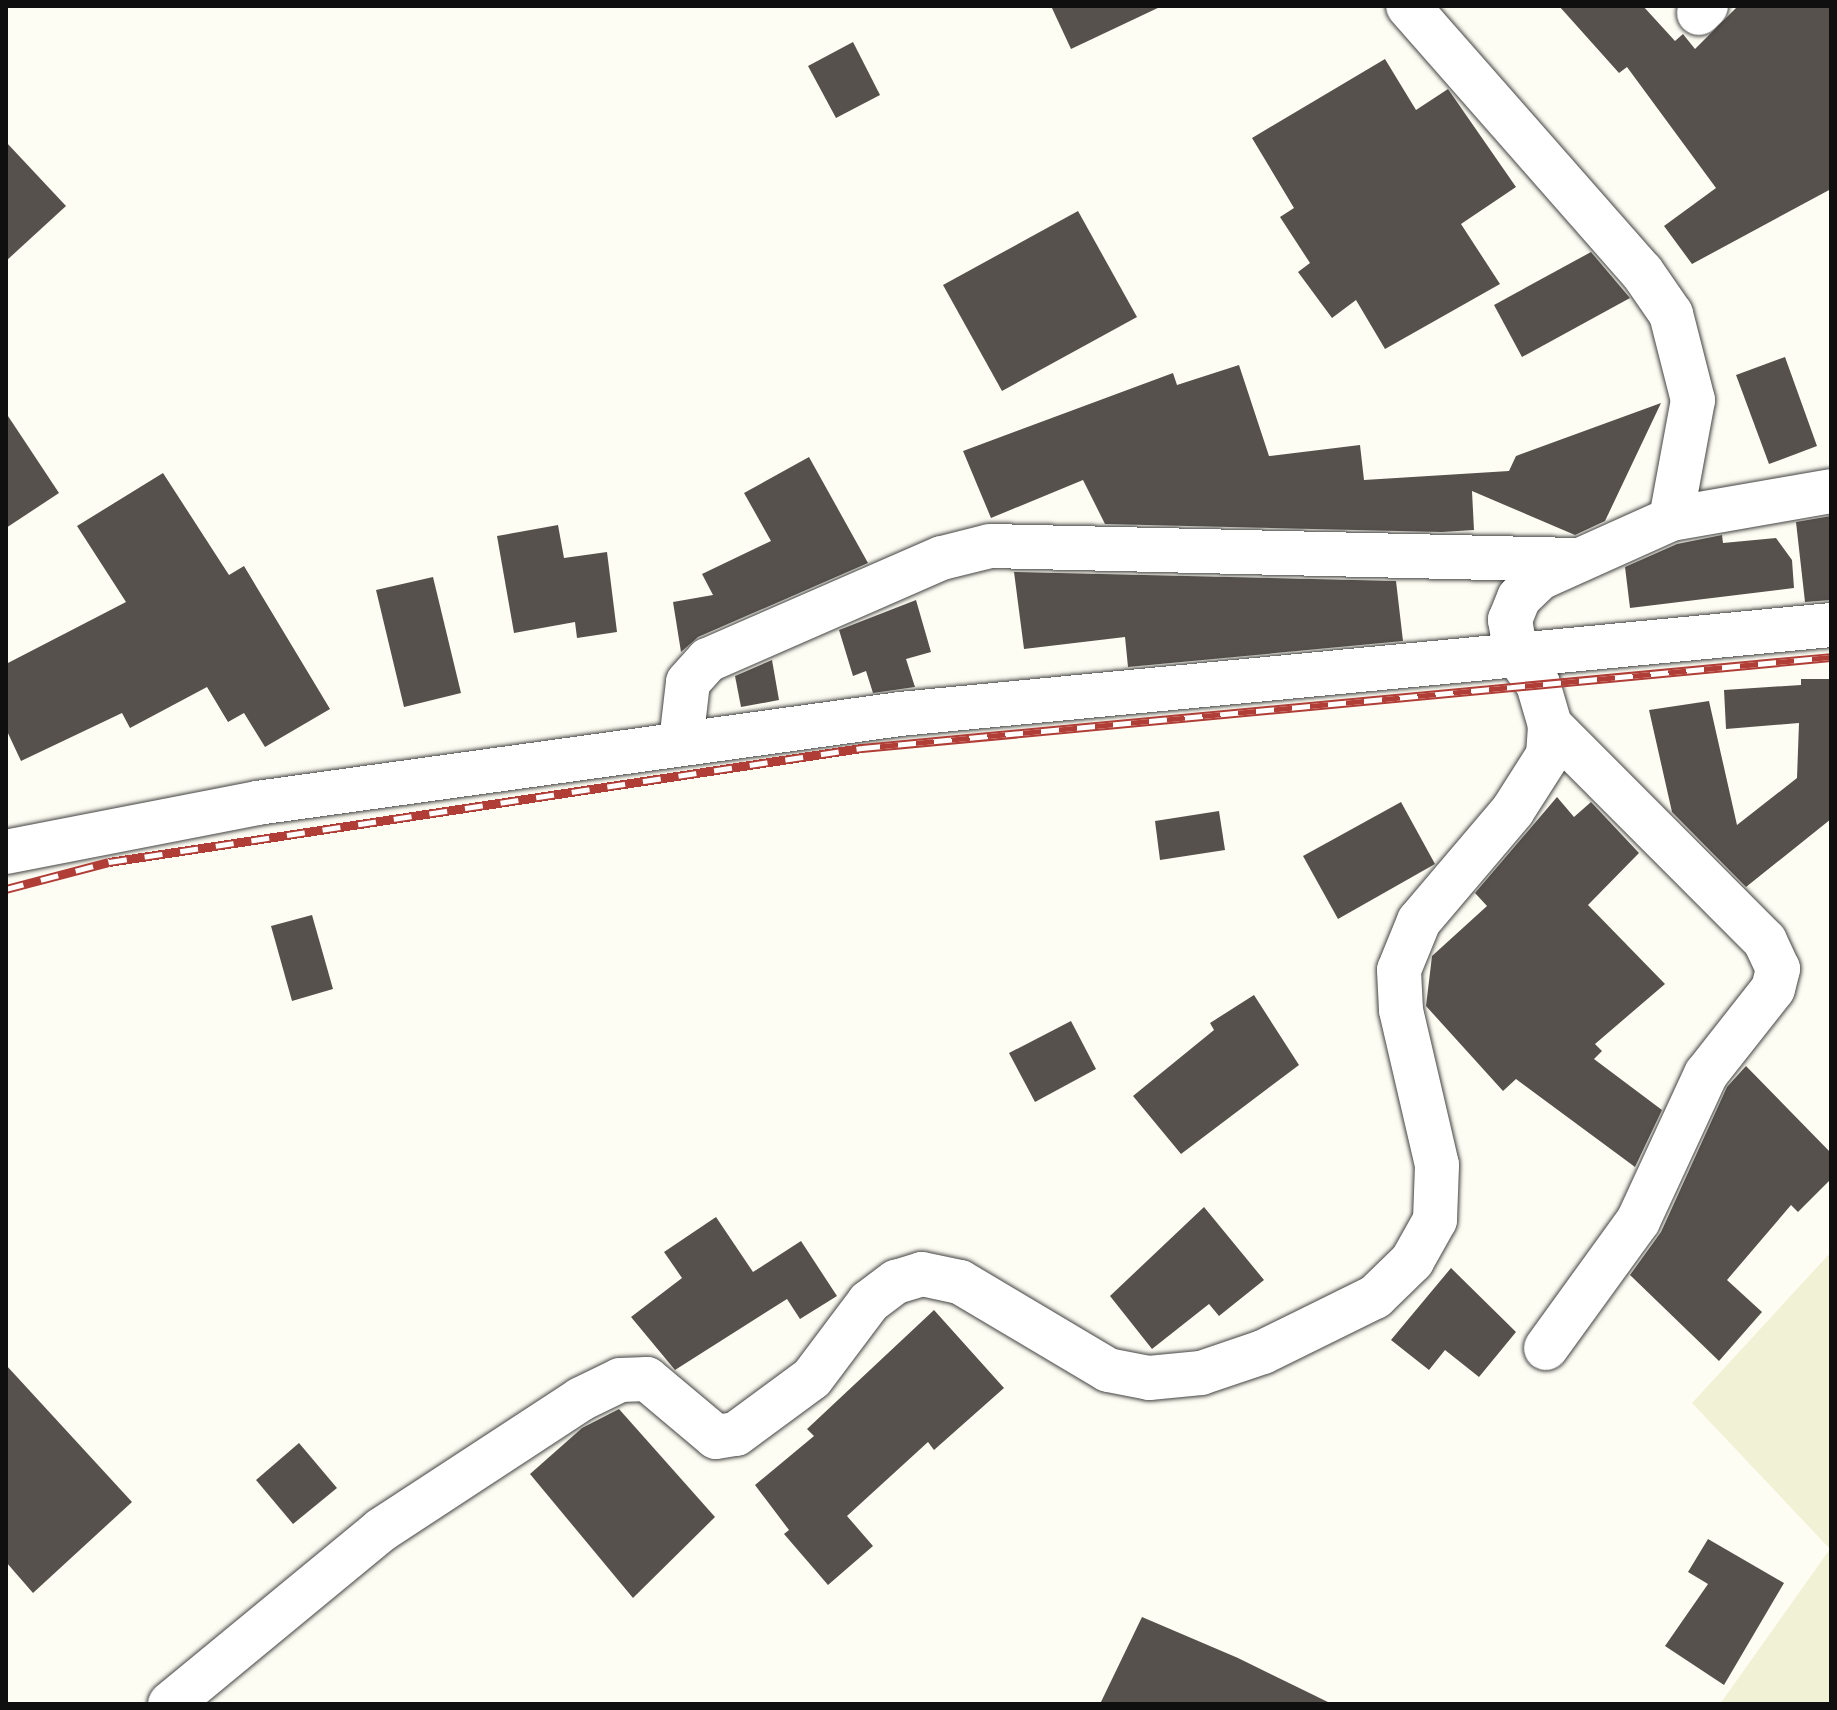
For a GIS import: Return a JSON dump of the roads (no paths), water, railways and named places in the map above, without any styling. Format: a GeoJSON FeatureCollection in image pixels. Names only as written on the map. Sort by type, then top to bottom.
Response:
{"type":"FeatureCollection","features":[{"type":"Feature","properties":{"kind":"street"},"geometry":{"type":"LineString","coordinates":[[1408,6],[1642,272],[1671,314],[1693,400],[1671,519]]}},
{"type":"Feature","properties":{"kind":"street"},"geometry":{"type":"LineString","coordinates":[[1546,1348],[1638,1221],[1706,1074],[1773,989],[1778,969],[1765,941],[1550,725],[1538,684],[1516,654],[1510,620],[1519,598],[1540,578],[1671,519],[1831,491]]}},
{"type":"Feature","properties":{"kind":"street"},"geometry":{"type":"LineString","coordinates":[[681,742],[688,682],[708,660],[942,558],[990,546],[1581,560]]}},
{"type":"Feature","properties":{"kind":"street"},"geometry":{"type":"LineString","coordinates":[[6,852],[227,808],[681,742],[1516,654],[1831,625]]}},
{"type":"Feature","properties":{"kind":"street"},"geometry":{"type":"LineString","coordinates":[[170,1704],[381,1530],[581,1399],[620,1380],[647,1379],[716,1437],[736,1434],[812,1378],[869,1302],[896,1282],[922,1274],[960,1282],[1108,1370],[1149,1378],[1201,1373],[1263,1352],[1375,1297],[1412,1261],[1435,1220],[1437,1165],[1401,1010],[1399,970],[1419,921],[1538,776],[1550,725]]}},
{"type":"Feature","properties":{"kind":"railway"},"geometry":{"type":"LineString","coordinates":[[6,889],[109,862],[862,748],[1831,657]]}}]}
